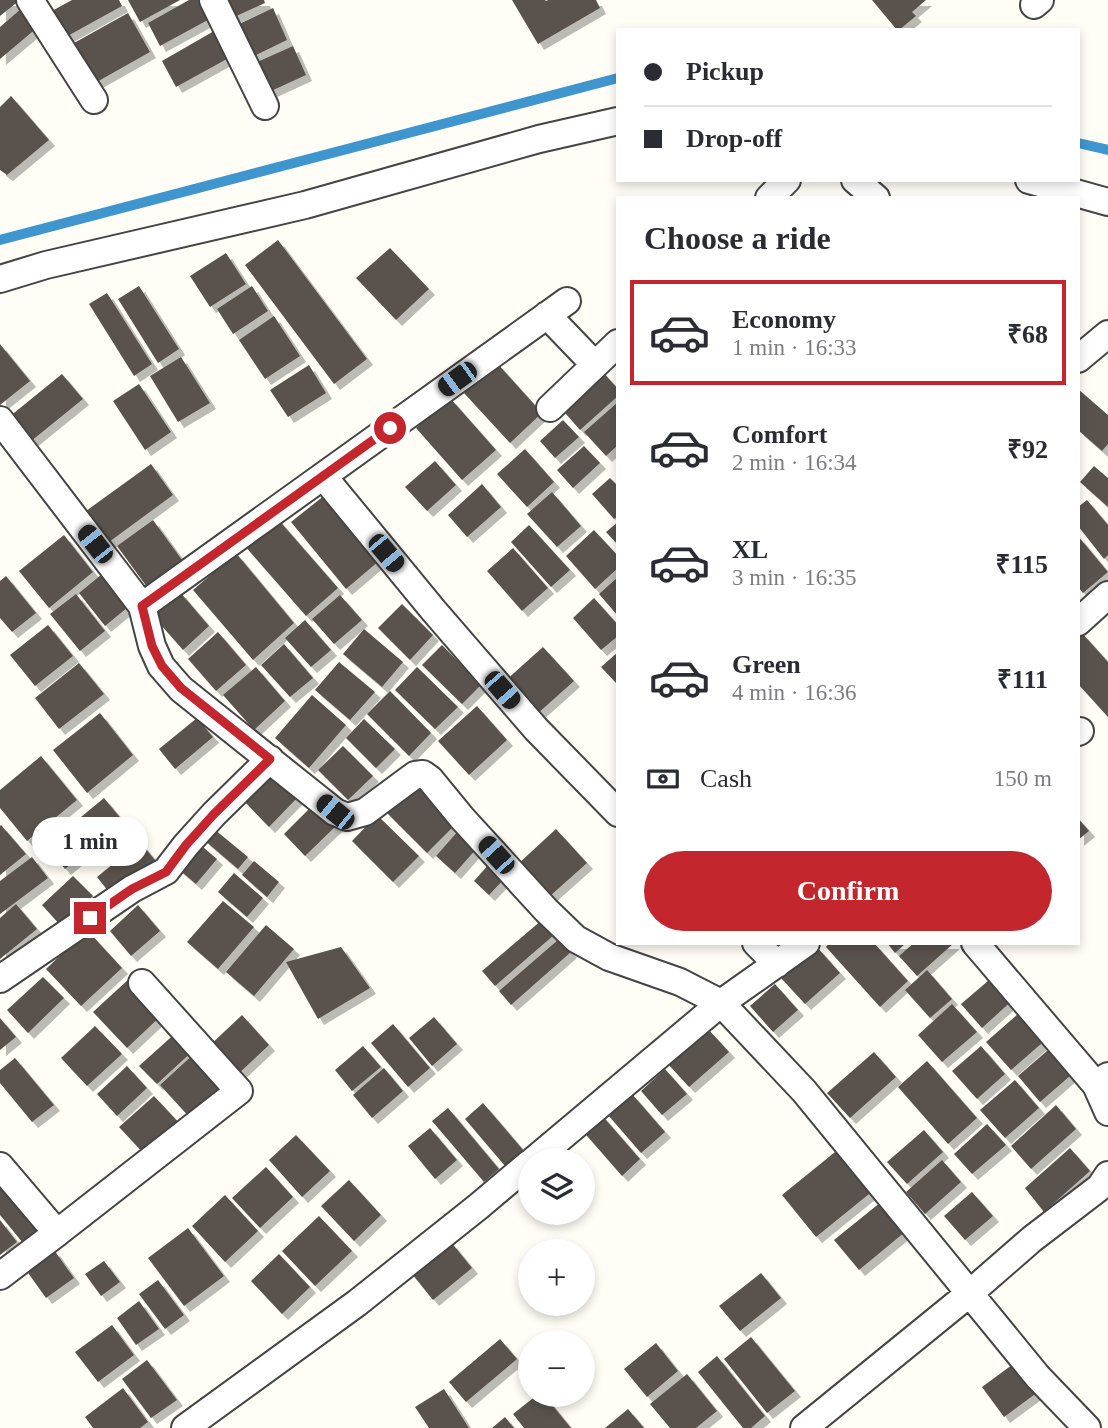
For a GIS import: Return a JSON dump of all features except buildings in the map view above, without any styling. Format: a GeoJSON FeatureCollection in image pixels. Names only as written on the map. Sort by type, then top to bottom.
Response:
{"type":"FeatureCollection","features":[{"type":"Feature","properties":{"kind":"street"},"geometry":{"type":"LineString","coordinates":[[30,0],[94,100]]}},
{"type":"Feature","properties":{"kind":"street"},"geometry":{"type":"LineString","coordinates":[[213,0],[265,106]]}},
{"type":"Feature","properties":{"kind":"street"},"geometry":{"type":"LineString","coordinates":[[0,279],[46,265],[305,205],[539,139],[616,121]]}},
{"type":"Feature","properties":{"kind":"street"},"geometry":{"type":"LineString","coordinates":[[771,196],[785,182]]}},
{"type":"Feature","properties":{"kind":"street"},"geometry":{"type":"LineString","coordinates":[[857,182],[874,196]]}},
{"type":"Feature","properties":{"kind":"street"},"geometry":{"type":"LineString","coordinates":[[1036,182],[1108,202]]}},
{"type":"Feature","properties":{"kind":"street"},"geometry":{"type":"LineString","coordinates":[[142,606],[557,308],[595,365]]}},
{"type":"Feature","properties":{"kind":"street"},"geometry":{"type":"LineString","coordinates":[[1080,357],[1108,334]]}},
{"type":"Feature","properties":{"kind":"street"},"geometry":{"type":"LineString","coordinates":[[550,408],[616,345]]}},
{"type":"Feature","properties":{"kind":"street"},"geometry":{"type":"LineString","coordinates":[[0,420],[142,606],[152,646],[162,666],[181,688],[335,812],[348,817],[365,812],[415,775],[423,774],[546,910],[576,939],[609,957],[680,982],[721,1003],[804,1091],[1038,1377],[1087,1428]]}},
{"type":"Feature","properties":{"kind":"street"},"geometry":{"type":"LineString","coordinates":[[323,476],[527,719],[616,811]]}},
{"type":"Feature","properties":{"kind":"street"},"geometry":{"type":"LineString","coordinates":[[1080,620],[1108,594]]}},
{"type":"Feature","properties":{"kind":"street"},"geometry":{"type":"LineString","coordinates":[[0,979],[132,889],[166,872],[195,835],[270,759]]}},
{"type":"Feature","properties":{"kind":"street"},"geometry":{"type":"LineString","coordinates":[[758,945],[777,964]]}},
{"type":"Feature","properties":{"kind":"street"},"geometry":{"type":"LineString","coordinates":[[549,1148],[721,1003],[803,945]]}},
{"type":"Feature","properties":{"kind":"street"},"geometry":{"type":"LineString","coordinates":[[977,945],[1102,1080],[1108,1112]]}},
{"type":"Feature","properties":{"kind":"street"},"geometry":{"type":"LineString","coordinates":[[0,1276],[239,1091],[142,983]]}},
{"type":"Feature","properties":{"kind":"street"},"geometry":{"type":"LineString","coordinates":[[0,1166],[57,1233]]}},
{"type":"Feature","properties":{"kind":"street"},"geometry":{"type":"LineString","coordinates":[[185,1428],[357,1303],[518,1173]]}},
{"type":"Feature","properties":{"kind":"street"},"geometry":{"type":"LineString","coordinates":[[804,1428],[1032,1239],[1100,1187],[1108,1175]]}},
{"type":"Feature","properties":{"kind":"waterway"},"geometry":{"type":"LineString","coordinates":[[0,240],[616,79]]}},
{"type":"Feature","properties":{"kind":"waterway"},"geometry":{"type":"LineString","coordinates":[[1080,143],[1108,150]]}},
{"type":"Feature","properties":{"kind":"route"},"geometry":{"type":"LineString","coordinates":[[90,918],[132,889],[166,872],[214,814],[270,759],[181,688],[162,666],[152,646],[142,606],[390,428]]}}]}
